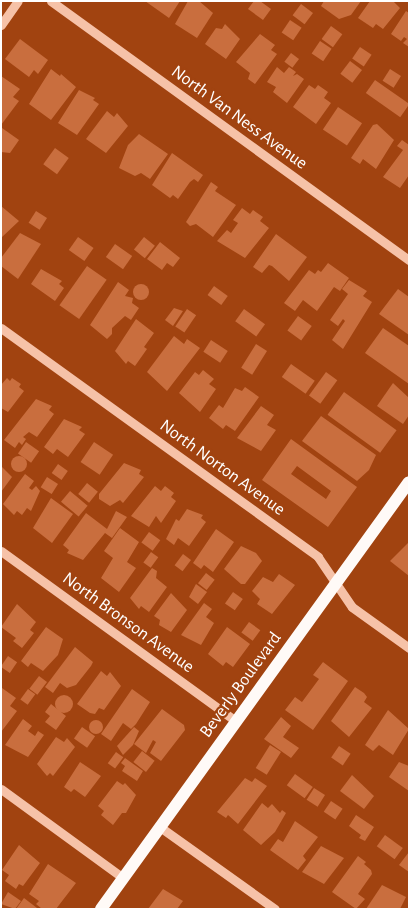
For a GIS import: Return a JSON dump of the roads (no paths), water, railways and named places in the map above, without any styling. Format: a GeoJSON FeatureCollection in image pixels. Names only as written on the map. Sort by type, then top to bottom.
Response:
{"type":"FeatureCollection","features":[{"type":"Feature","properties":{"kind":"main road","name":"Beverly Boulevard"},"geometry":{"type":"LineString","coordinates":[[101,909],[409,482]]}},
{"type":"Feature","properties":{"kind":"street"},"geometry":{"type":"LineString","coordinates":[[1,25],[18,1]]}},
{"type":"Feature","properties":{"kind":"street","name":"North Van Ness Avenue"},"geometry":{"type":"LineString","coordinates":[[51,1],[409,260]]}},
{"type":"Feature","properties":{"kind":"street","name":"North Norton Avenue"},"geometry":{"type":"LineString","coordinates":[[1,328],[318,557],[352,607],[409,648]]}},
{"type":"Feature","properties":{"kind":"street","name":"North Bronson Avenue"},"geometry":{"type":"LineString","coordinates":[[1,551],[236,721]]}},
{"type":"Feature","properties":{"kind":"street"},"geometry":{"type":"LineString","coordinates":[[1,789],[123,878]]}},
{"type":"Feature","properties":{"kind":"street"},"geometry":{"type":"LineString","coordinates":[[160,827],[275,909]]}}]}
